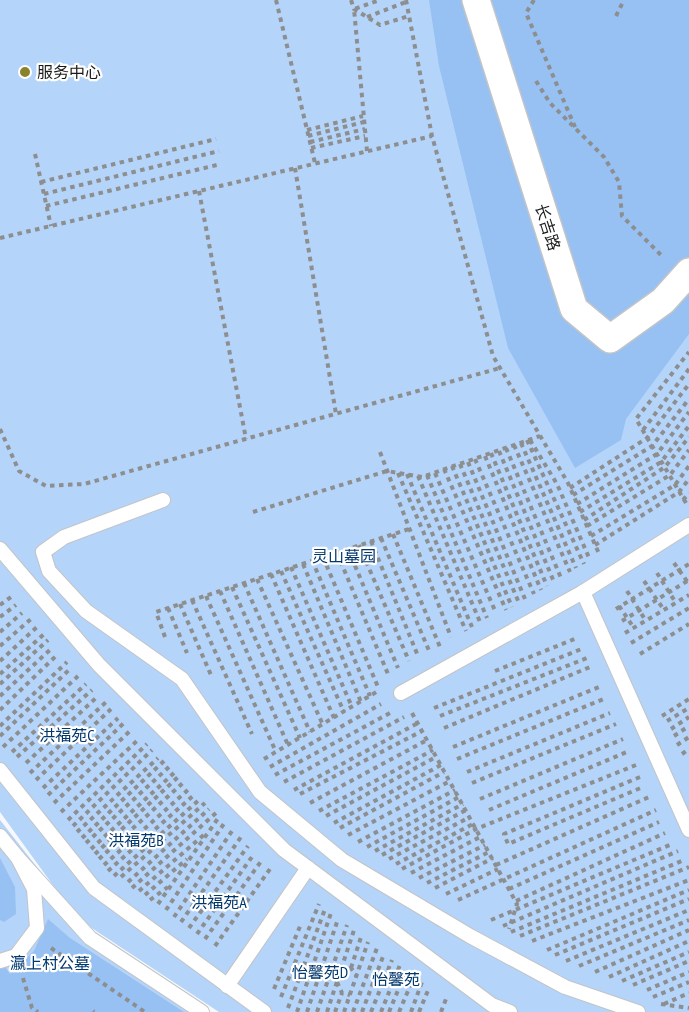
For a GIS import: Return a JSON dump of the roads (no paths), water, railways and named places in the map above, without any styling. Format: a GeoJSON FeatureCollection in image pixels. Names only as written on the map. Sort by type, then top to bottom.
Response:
{"type":"FeatureCollection","features":[{"type":"Feature","properties":{"kind":"street","name":"长吉路"},"geometry":{"type":"LineString","coordinates":[[476,0],[574,309],[610,339],[663,301],[685,276]]}},
{"type":"Feature","properties":{"kind":"lane"},"geometry":{"type":"LineString","coordinates":[[163,500],[64,537],[43,552],[49,571],[86,611],[182,679],[338,851],[503,947],[565,987],[641,1006]]}},
{"type":"Feature","properties":{"kind":"lane"},"geometry":{"type":"LineString","coordinates":[[400,693],[583,592],[689,525]]}},
{"type":"Feature","properties":{"kind":"lane"},"geometry":{"type":"LineString","coordinates":[[0,549],[161,726],[308,868],[492,1005],[510,1012]]}},
{"type":"Feature","properties":{"kind":"lane"},"geometry":{"type":"LineString","coordinates":[[583,592],[689,830]]}},
{"type":"Feature","properties":{"kind":"lane"},"geometry":{"type":"LineString","coordinates":[[0,836],[90,938],[202,1012]]}},
{"type":"Feature","properties":{"kind":"lane"},"geometry":{"type":"LineString","coordinates":[[63,847],[171,945],[264,1012]]}},
{"type":"Feature","properties":{"kind":"lane"},"geometry":{"type":"LineString","coordinates":[[0,961],[16,956],[37,928],[34,889],[18,858]]}},
{"type":"Feature","properties":{"kind":"lane"},"geometry":{"type":"LineString","coordinates":[[227,986],[308,868]]}},
{"type":"Feature","properties":{"kind":"place","name":"服务中心"},"geometry":{"type":"Point","coordinates":[25,72]}},
{"type":"Feature","properties":{"kind":"park label","name":"灵山墓园"},"geometry":{"type":"Point","coordinates":[344,556]}},
{"type":"Feature","properties":{"kind":"park label","name":"洪福苑C"},"geometry":{"type":"Point","coordinates":[67,735]}},
{"type":"Feature","properties":{"kind":"park label","name":"洪福苑B"},"geometry":{"type":"Point","coordinates":[136,840]}},
{"type":"Feature","properties":{"kind":"park label","name":"洪福苑A"},"geometry":{"type":"Point","coordinates":[219,902]}},
{"type":"Feature","properties":{"kind":"park label","name":"瀛上村公墓"},"geometry":{"type":"Point","coordinates":[50,963]}},
{"type":"Feature","properties":{"kind":"park label","name":"怡馨苑D"},"geometry":{"type":"Point","coordinates":[320,972]}},
{"type":"Feature","properties":{"kind":"park label","name":"怡馨苑"},"geometry":{"type":"Point","coordinates":[396,979]}}]}
